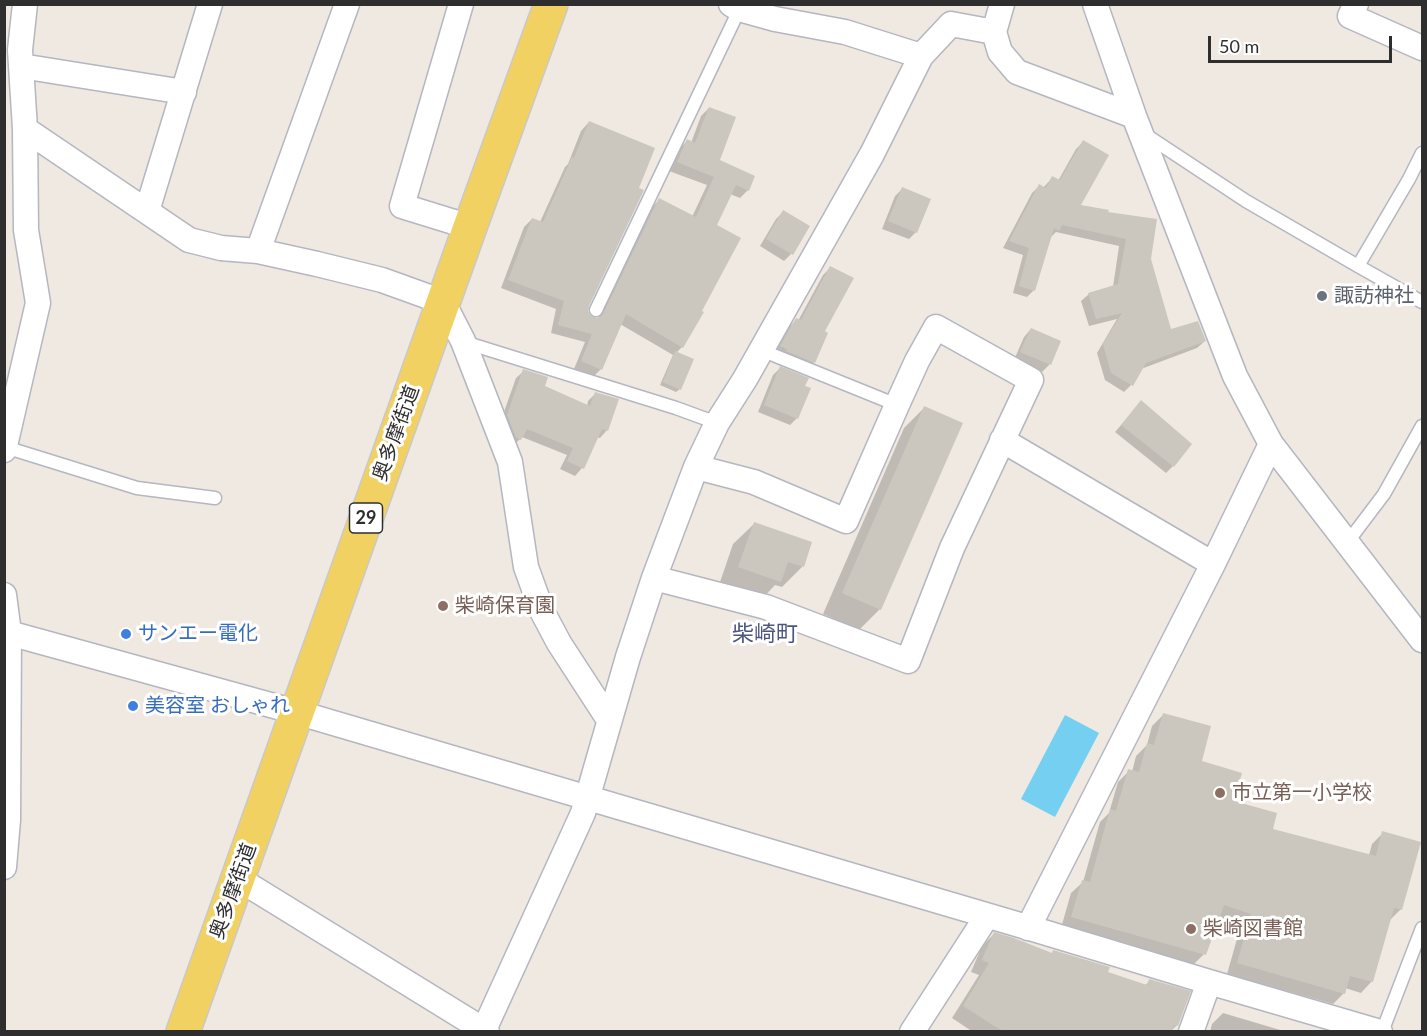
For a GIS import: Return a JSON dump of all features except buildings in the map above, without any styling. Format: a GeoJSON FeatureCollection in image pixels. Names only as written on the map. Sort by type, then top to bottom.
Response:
{"type":"FeatureCollection","features":[{"type":"Feature","properties":{"kind":"main road","name":"奥多摩街道"},"geometry":{"type":"LineString","coordinates":[[183,1032],[551,4]]}},
{"type":"Feature","properties":{"kind":"street"},"geometry":{"type":"LineString","coordinates":[[5,448],[38,303],[26,230],[25,129],[20,50],[25,4]]}},
{"type":"Feature","properties":{"kind":"street"},"geometry":{"type":"LineString","coordinates":[[147,211],[210,4]]}},
{"type":"Feature","properties":{"kind":"street"},"geometry":{"type":"LineString","coordinates":[[258,251],[347,4]]}},
{"type":"Feature","properties":{"kind":"street"},"geometry":{"type":"LineString","coordinates":[[461,4],[402,206],[470,227]]}},
{"type":"Feature","properties":{"kind":"street"},"geometry":{"type":"LineString","coordinates":[[1002,4],[993,32],[1000,52],[1017,72],[1137,123]]}},
{"type":"Feature","properties":{"kind":"street"},"geometry":{"type":"LineString","coordinates":[[1095,4],[1137,123],[1235,376],[1271,444],[1422,640]]}},
{"type":"Feature","properties":{"kind":"street"},"geometry":{"type":"LineString","coordinates":[[1356,4],[1350,16],[1422,48]]}},
{"type":"Feature","properties":{"kind":"street"},"geometry":{"type":"LineString","coordinates":[[737,6],[775,19],[845,32],[921,56]]}},
{"type":"Feature","properties":{"kind":"street"},"geometry":{"type":"LineString","coordinates":[[237,878],[485,1031],[583,813],[609,720],[654,578],[696,467],[717,423],[872,154],[921,56],[951,24],[993,32]]}},
{"type":"Feature","properties":{"kind":"street"},"geometry":{"type":"LineString","coordinates":[[21,66],[184,92]]}},
{"type":"Feature","properties":{"kind":"street"},"geometry":{"type":"LineString","coordinates":[[25,129],[189,240],[221,248],[258,251],[317,264],[382,280],[443,302],[463,341],[510,462],[526,567],[542,611],[559,643],[609,720]]}},
{"type":"Feature","properties":{"kind":"street"},"geometry":{"type":"LineString","coordinates":[[654,578],[766,607],[908,661],[952,548],[1030,380],[936,327],[917,361],[846,521],[754,482],[696,467]]}},
{"type":"Feature","properties":{"kind":"street"},"geometry":{"type":"LineString","coordinates":[[1002,440],[1214,564]]}},
{"type":"Feature","properties":{"kind":"street"},"geometry":{"type":"LineString","coordinates":[[1028,928],[1214,564],[1271,444]]}},
{"type":"Feature","properties":{"kind":"street"},"geometry":{"type":"LineString","coordinates":[[4,595],[7,634],[8,820],[4,867]]}},
{"type":"Feature","properties":{"kind":"street"},"geometry":{"type":"LineString","coordinates":[[7,634],[296,712],[1381,1032]]}},
{"type":"Feature","properties":{"kind":"street"},"geometry":{"type":"LineString","coordinates":[[912,1032],[987,916]]}},
{"type":"Feature","properties":{"kind":"street"},"geometry":{"type":"LineString","coordinates":[[1191,1032],[1209,982]]}},
{"type":"Feature","properties":{"kind":"lane"},"geometry":{"type":"LineString","coordinates":[[596,310],[737,6]]}},
{"type":"Feature","properties":{"kind":"lane"},"geometry":{"type":"LineString","coordinates":[[1137,123],[1246,201],[1422,302]]}},
{"type":"Feature","properties":{"kind":"lane"},"geometry":{"type":"LineString","coordinates":[[1358,266],[1422,153]]}},
{"type":"Feature","properties":{"kind":"lane"},"geometry":{"type":"LineString","coordinates":[[463,341],[717,423]]}},
{"type":"Feature","properties":{"kind":"lane"},"geometry":{"type":"LineString","coordinates":[[761,350],[897,405]]}},
{"type":"Feature","properties":{"kind":"lane"},"geometry":{"type":"LineString","coordinates":[[1347,543],[1384,494],[1422,426]]}},
{"type":"Feature","properties":{"kind":"lane"},"geometry":{"type":"LineString","coordinates":[[5,448],[137,488],[215,498]]}},
{"type":"Feature","properties":{"kind":"lane"},"geometry":{"type":"LineString","coordinates":[[1381,1032],[1422,928]]}},
{"type":"Feature","properties":{"kind":"water"},"geometry":{"type":"Polygon","coordinates":[[[1065,715],[1099,733],[1055,817],[1021,799],[1065,715]]]}},
{"type":"Feature","properties":{"kind":"place","name":"諏訪神社"},"geometry":{"type":"Point","coordinates":[1322,296]}},
{"type":"Feature","properties":{"kind":"place","name":"柴崎保育園"},"geometry":{"type":"Point","coordinates":[443,606]}},
{"type":"Feature","properties":{"kind":"place","name":"サンエー電化"},"geometry":{"type":"Point","coordinates":[126,634]}},
{"type":"Feature","properties":{"kind":"place","name":"美容室 おしゃれ"},"geometry":{"type":"Point","coordinates":[133,706]}},
{"type":"Feature","properties":{"kind":"place","name":"市立第一小学校"},"geometry":{"type":"Point","coordinates":[1220,793]}},
{"type":"Feature","properties":{"kind":"place","name":"柴崎図書館"},"geometry":{"type":"Point","coordinates":[1191,929]}},
{"type":"Feature","properties":{"kind":"district","name":"柴崎町"},"geometry":{"type":"Point","coordinates":[765,634]}}]}
